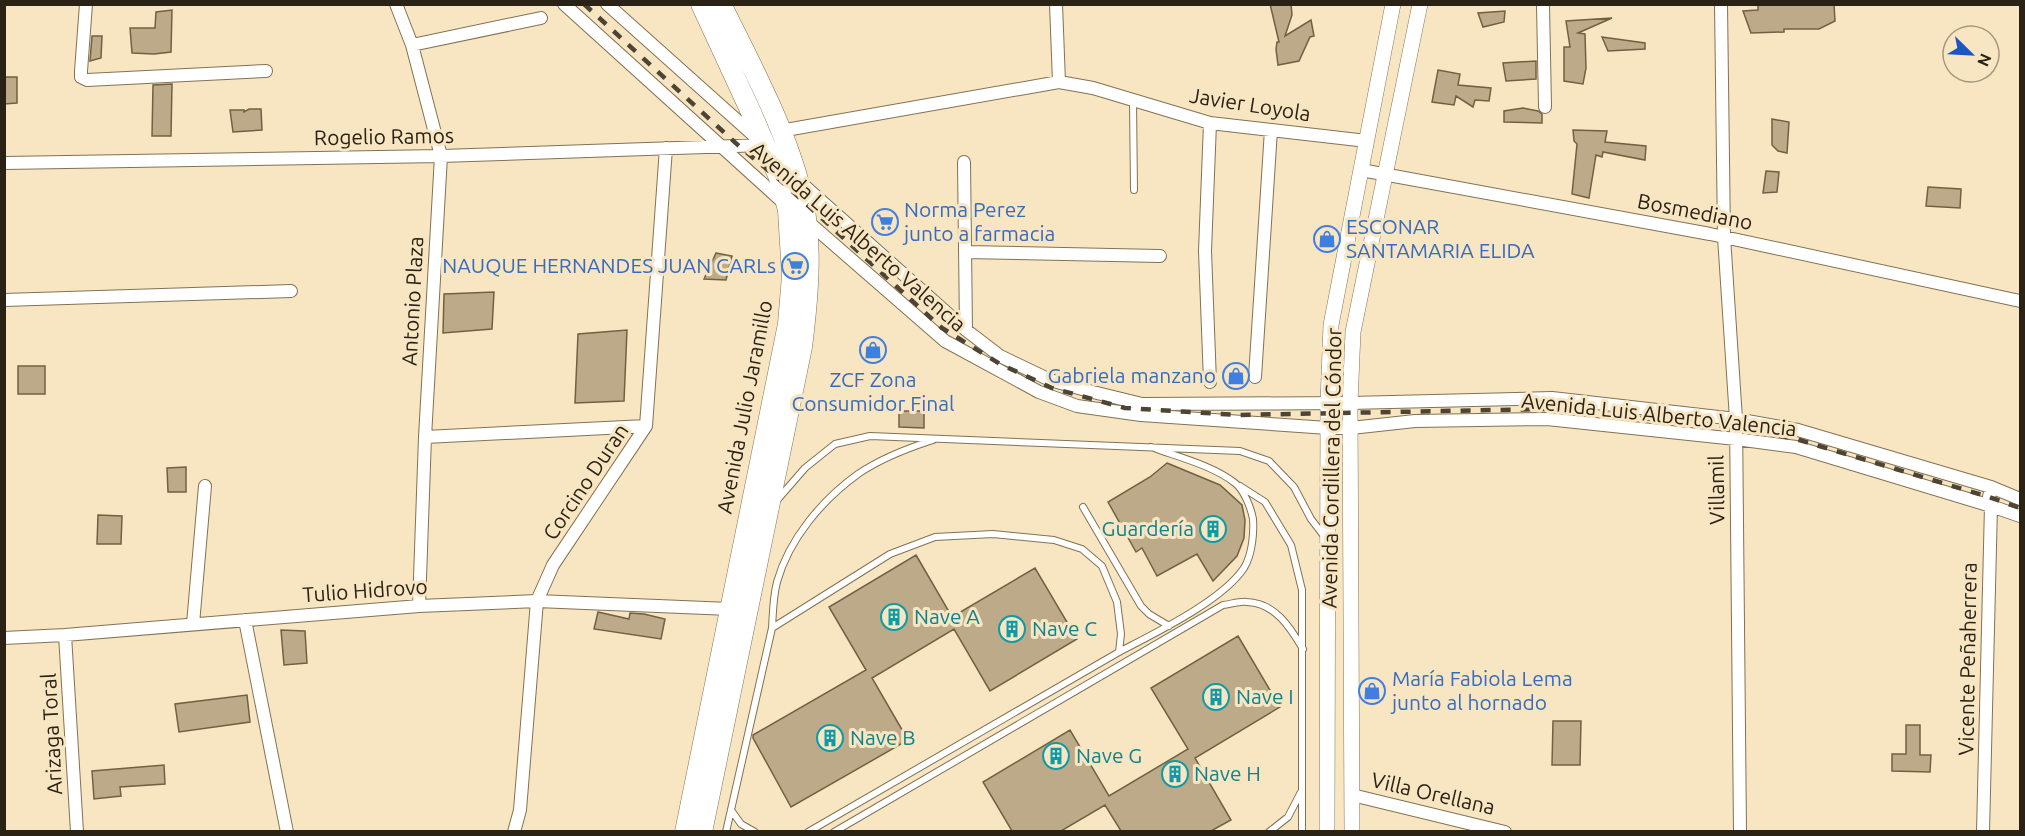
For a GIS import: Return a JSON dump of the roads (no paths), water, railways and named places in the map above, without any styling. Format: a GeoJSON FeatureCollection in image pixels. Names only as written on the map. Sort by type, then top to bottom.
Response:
{"type":"FeatureCollection","features":[{"type":"Feature","properties":{"kind":"main road","name":"Avenida Julio Jaramillo"},"geometry":{"type":"LineString","coordinates":[[685,831],[788,324],[792,276],[788,206],[780,180],[705,7]]}},
{"type":"Feature","properties":{"kind":"main road","name":"Avenida Julio Jaramillo"},"geometry":{"type":"LineString","coordinates":[[702,831],[802,347],[808,299],[805,220],[797,179],[780,131],[705,7]]}},
{"type":"Feature","properties":{"kind":"street"},"geometry":{"type":"LineString","coordinates":[[86,4],[81,77],[87,80],[266,71]]}},
{"type":"Feature","properties":{"kind":"street","name":"Antonio Plaza"},"geometry":{"type":"LineString","coordinates":[[396,4],[412,45],[441,156],[418,606]]}},
{"type":"Feature","properties":{"kind":"street","name":"Avenida Luis Alberto Valencia"},"geometry":{"type":"LineString","coordinates":[[564,4],[788,206],[945,341],[1039,392],[1077,406],[1142,415],[1328,428],[1351,428],[1415,421],[1547,418],[1736,439],[1796,447],[2020,516]]}},
{"type":"Feature","properties":{"kind":"street","name":"Avenida Luis Alberto Valencia"},"geometry":{"type":"LineString","coordinates":[[607,4],[765,145],[797,179],[966,330],[1000,356],[1050,380],[1142,404],[1350,403],[1552,398],[1736,419],[1798,430],[1991,488],[2020,499]]}},
{"type":"Feature","properties":{"kind":"street"},"geometry":{"type":"LineString","coordinates":[[1056,4],[1059,82]]}},
{"type":"Feature","properties":{"kind":"street","name":"Avenida Cordillera del Cóndor"},"geometry":{"type":"LineString","coordinates":[[1327,831],[1328,402],[1331,325],[1393,4]]}},
{"type":"Feature","properties":{"kind":"street","name":"Avenida Cordillera del Cóndor"},"geometry":{"type":"LineString","coordinates":[[1352,831],[1350,403],[1353,332],[1420,4]]}},
{"type":"Feature","properties":{"kind":"street"},"geometry":{"type":"LineString","coordinates":[[1543,4],[1545,106]]}},
{"type":"Feature","properties":{"kind":"street","name":"Villamil"},"geometry":{"type":"LineString","coordinates":[[1721,4],[1724,237],[1736,419],[1740,831]]}},
{"type":"Feature","properties":{"kind":"street"},"geometry":{"type":"LineString","coordinates":[[412,45],[541,18]]}},
{"type":"Feature","properties":{"kind":"street","name":"Javier Loyola"},"geometry":{"type":"LineString","coordinates":[[780,131],[1059,82],[1093,88],[1210,123],[1367,141]]}},
{"type":"Feature","properties":{"kind":"street"},"geometry":{"type":"LineString","coordinates":[[1210,123],[1205,251],[1210,382]]}},
{"type":"Feature","properties":{"kind":"street"},"geometry":{"type":"LineString","coordinates":[[1255,377],[1271,130]]}},
{"type":"Feature","properties":{"kind":"street","name":"Rogelio Ramos"},"geometry":{"type":"LineString","coordinates":[[4,163],[441,156],[765,145]]}},
{"type":"Feature","properties":{"kind":"street","name":"Corcino Duran"},"geometry":{"type":"LineString","coordinates":[[514,831],[520,810],[537,601],[553,565],[646,426],[666,148]]}},
{"type":"Feature","properties":{"kind":"street"},"geometry":{"type":"LineString","coordinates":[[964,162],[966,330]]}},
{"type":"Feature","properties":{"kind":"street","name":"Bosmediano"},"geometry":{"type":"LineString","coordinates":[[1361,170],[1724,237],[2020,301]]}},
{"type":"Feature","properties":{"kind":"street"},"geometry":{"type":"LineString","coordinates":[[965,252],[1160,256]]}},
{"type":"Feature","properties":{"kind":"street"},"geometry":{"type":"LineString","coordinates":[[4,300],[291,291]]}},
{"type":"Feature","properties":{"kind":"street"},"geometry":{"type":"LineString","coordinates":[[425,437],[646,426]]}},
{"type":"Feature","properties":{"kind":"street"},"geometry":{"type":"LineString","coordinates":[[193,624],[205,486]]}},
{"type":"Feature","properties":{"kind":"street","name":"Vicente Peñaherrera"},"geometry":{"type":"LineString","coordinates":[[1983,831],[1991,488]]}},
{"type":"Feature","properties":{"kind":"street","name":"Tulio Hidrovo"},"geometry":{"type":"LineString","coordinates":[[4,638],[418,606],[537,601],[730,609]]}},
{"type":"Feature","properties":{"kind":"street"},"geometry":{"type":"LineString","coordinates":[[245,620],[287,831]]}},
{"type":"Feature","properties":{"kind":"street","name":"Arizaga Toral"},"geometry":{"type":"LineString","coordinates":[[65,635],[77,831]]}},
{"type":"Feature","properties":{"kind":"street","name":"Villa Orellana"},"geometry":{"type":"LineString","coordinates":[[1352,795],[1505,831]]}},
{"type":"Feature","properties":{"kind":"lane"},"geometry":{"type":"LineString","coordinates":[[1133,101],[1134,190]]}},
{"type":"Feature","properties":{"kind":"lane"},"geometry":{"type":"LineString","coordinates":[[768,511],[804,468],[835,444],[870,436],[1240,451],[1269,461],[1294,487],[1311,519],[1328,541]]}},
{"type":"Feature","properties":{"kind":"lane"},"geometry":{"type":"LineString","coordinates":[[726,831],[772,628],[777,583],[792,543],[827,500],[859,473],[905,449],[937,439]]}},
{"type":"Feature","properties":{"kind":"lane"},"geometry":{"type":"LineString","coordinates":[[1151,447],[1208,468],[1265,502],[1291,545],[1302,590],[1302,831]]}},
{"type":"Feature","properties":{"kind":"lane"},"geometry":{"type":"LineString","coordinates":[[808,831],[1119,652],[1169,626],[1223,591],[1244,567],[1254,533],[1252,509],[1236,484]]}},
{"type":"Feature","properties":{"kind":"lane"},"geometry":{"type":"LineString","coordinates":[[1083,507],[1142,606],[1149,614],[1169,626]]}},
{"type":"Feature","properties":{"kind":"lane"},"geometry":{"type":"LineString","coordinates":[[772,628],[890,554],[935,537],[993,534],[1054,540],[1082,549],[1102,566],[1117,602],[1121,634],[1119,652]]}},
{"type":"Feature","properties":{"kind":"lane"},"geometry":{"type":"LineString","coordinates":[[834,831],[1223,605],[1247,602],[1270,609],[1286,621],[1303,649]]}},
{"type":"Feature","properties":{"kind":"lane"},"geometry":{"type":"LineString","coordinates":[[1269,831],[1288,817],[1303,788]]}},
{"type":"Feature","properties":{"kind":"lane"},"geometry":{"type":"LineString","coordinates":[[731,810],[741,824],[755,831]]}},
{"type":"Feature","properties":{"kind":"railway"},"geometry":{"type":"LineString","coordinates":[[584,4],[942,328],[1000,364],[1052,388],[1125,408],[1237,415],[1546,409],[1736,427],[1796,439],[2020,508]]}},
{"type":"Feature","properties":{"kind":"place","name":"Norma Perez junto a farmacia"},"geometry":{"type":"Point","coordinates":[885,222]}},
{"type":"Feature","properties":{"kind":"place","name":"ESCONAR SANTAMARIA ELIDA"},"geometry":{"type":"Point","coordinates":[1327,239]}},
{"type":"Feature","properties":{"kind":"place","name":"NAUQUE HERNANDES JUAN CARLs"},"geometry":{"type":"Point","coordinates":[795,266]}},
{"type":"Feature","properties":{"kind":"place","name":"ZCF Zona Consumidor Final"},"geometry":{"type":"Point","coordinates":[873,350]}},
{"type":"Feature","properties":{"kind":"place","name":"Gabriela manzano"},"geometry":{"type":"Point","coordinates":[1236,376]}},
{"type":"Feature","properties":{"kind":"place","name":"Guardería"},"geometry":{"type":"Point","coordinates":[1213,529]}},
{"type":"Feature","properties":{"kind":"place","name":"Nave A"},"geometry":{"type":"Point","coordinates":[894,617]}},
{"type":"Feature","properties":{"kind":"place","name":"Nave C"},"geometry":{"type":"Point","coordinates":[1012,629]}},
{"type":"Feature","properties":{"kind":"place","name":"María Fabiola Lema junto al hornado"},"geometry":{"type":"Point","coordinates":[1372,691]}},
{"type":"Feature","properties":{"kind":"place","name":"Nave I"},"geometry":{"type":"Point","coordinates":[1216,697]}},
{"type":"Feature","properties":{"kind":"place","name":"Nave B"},"geometry":{"type":"Point","coordinates":[830,738]}},
{"type":"Feature","properties":{"kind":"place","name":"Nave G"},"geometry":{"type":"Point","coordinates":[1056,756]}},
{"type":"Feature","properties":{"kind":"place","name":"Nave H"},"geometry":{"type":"Point","coordinates":[1175,774]}}]}
